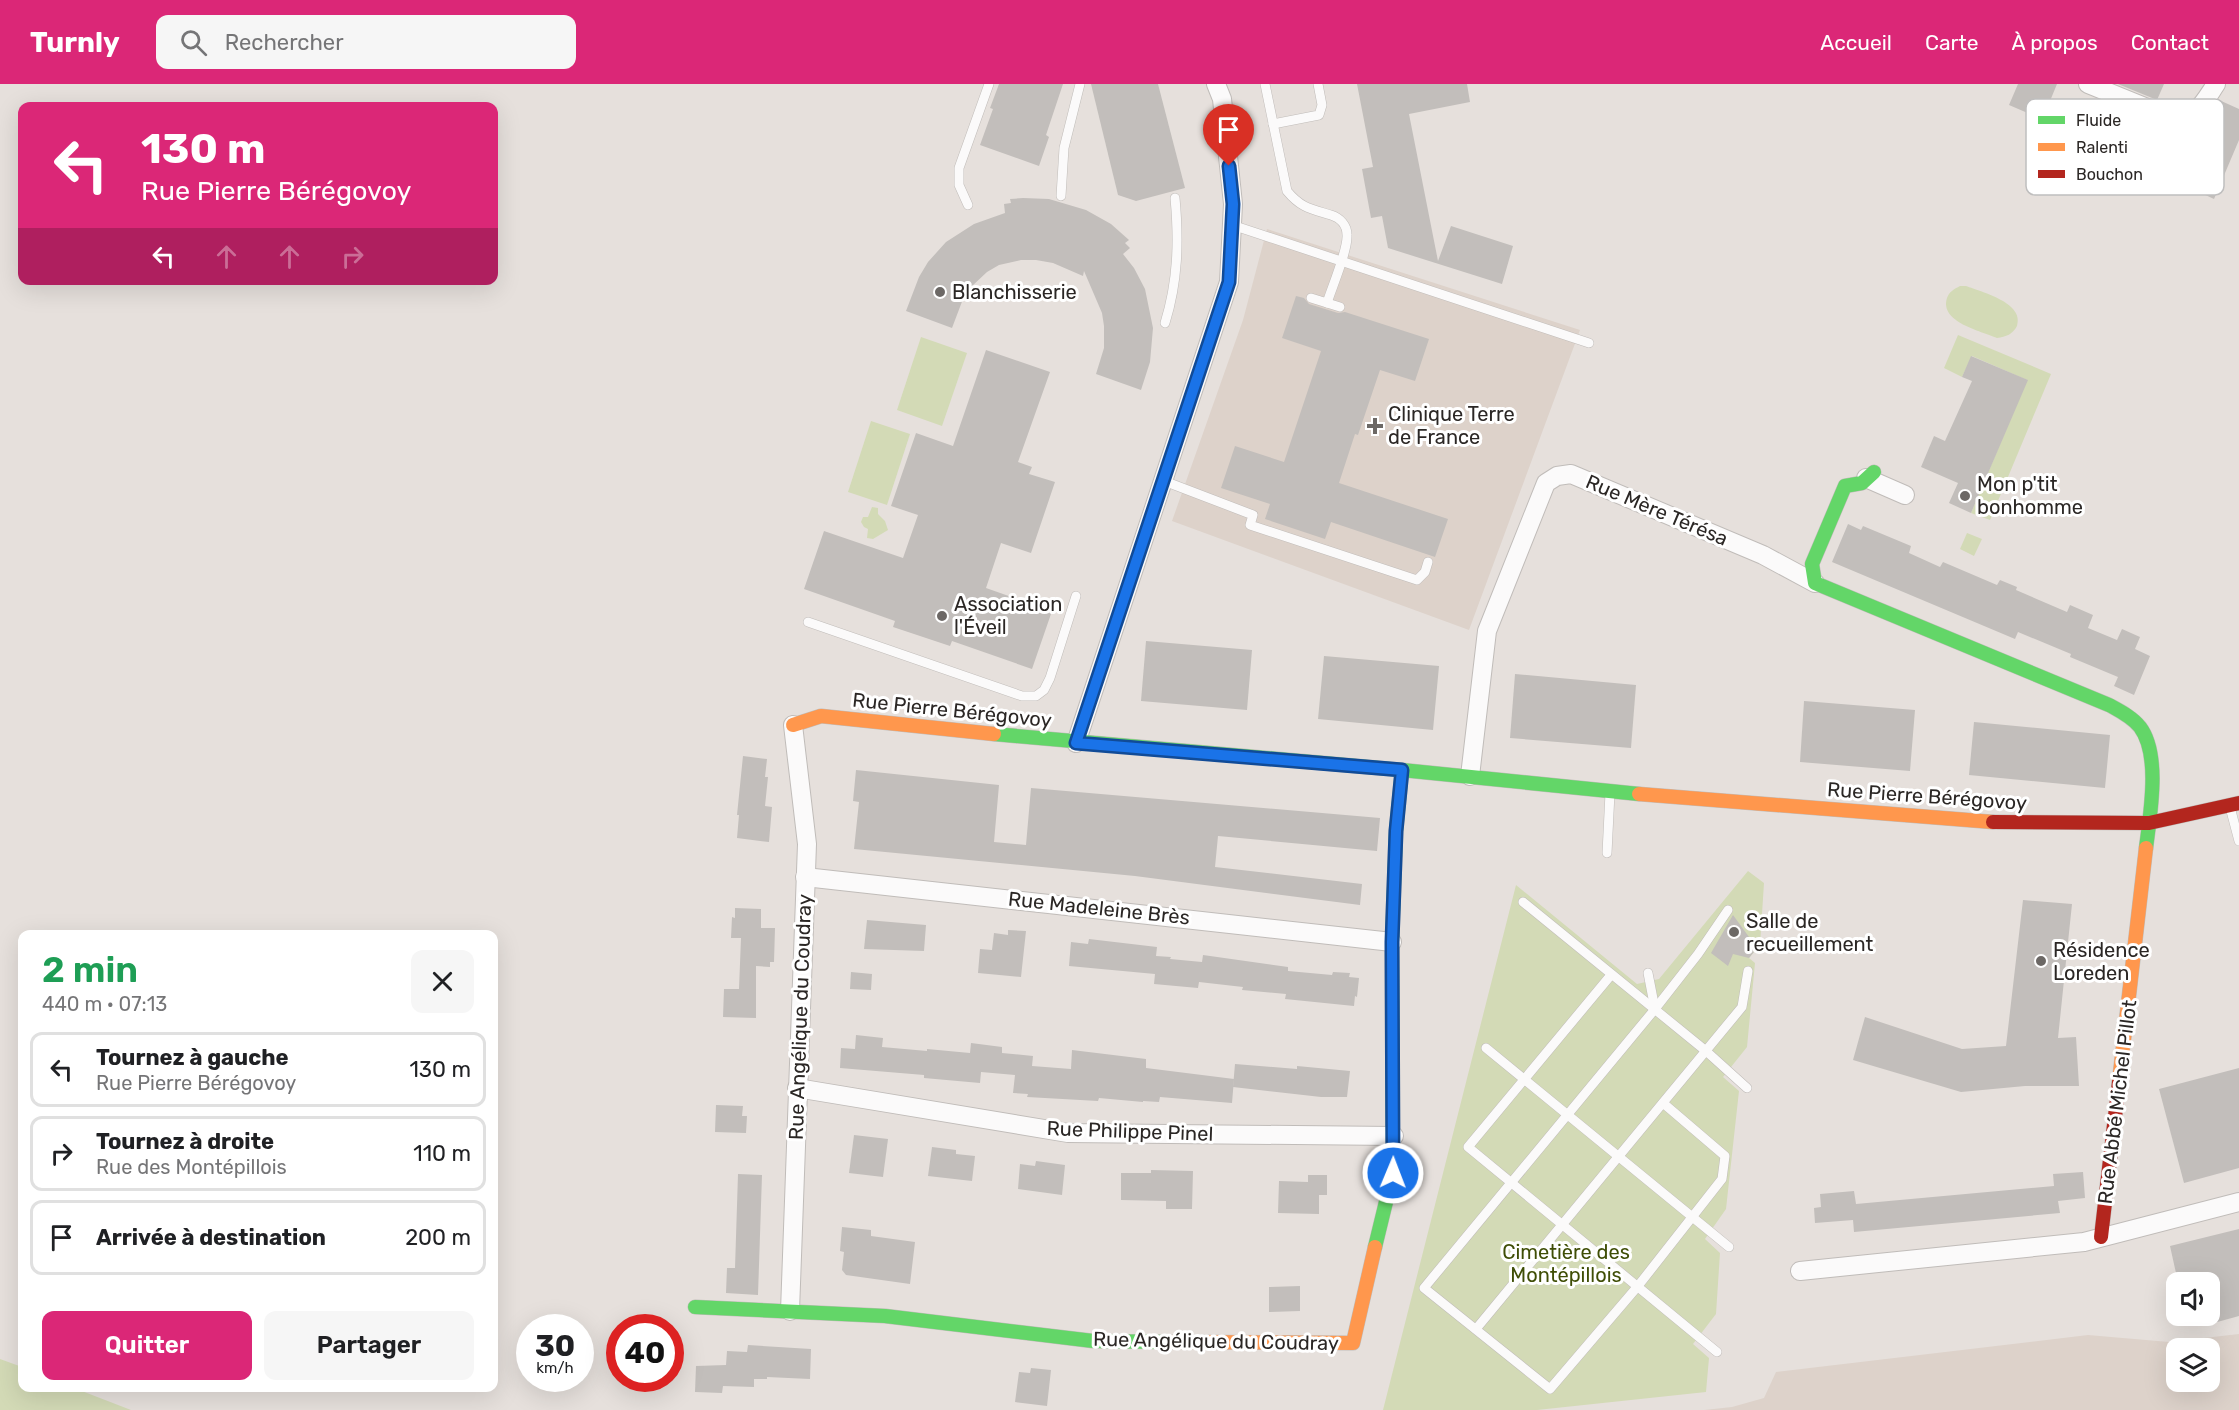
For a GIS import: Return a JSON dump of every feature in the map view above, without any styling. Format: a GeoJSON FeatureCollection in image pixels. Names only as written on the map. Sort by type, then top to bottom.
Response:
{"type":"FeatureCollection","features":[{"type":"Feature","properties":{"kind":"street"},"geometry":{"type":"LineString","coordinates":[[1076,743],[1229,282],[1233,204],[1222,99],[1216,84]]}},
{"type":"Feature","properties":{"kind":"street"},"geometry":{"type":"LineString","coordinates":[[2088,84],[2125,99]]}},
{"type":"Feature","properties":{"kind":"street"},"geometry":{"type":"LineString","coordinates":[[2207,99],[2216,84]]}},
{"type":"Feature","properties":{"kind":"street","name":"Rue Mère Térésa"},"geometry":{"type":"LineString","coordinates":[[1470,776],[1486,631],[1546,483],[1557,476],[1571,474],[1763,555],[1815,583],[2109,705],[2127,715],[2142,730],[2150,755],[2152,785],[2149,823]]}},
{"type":"Feature","properties":{"kind":"street"},"geometry":{"type":"LineString","coordinates":[[1815,583],[1812,564],[1845,486],[1862,483],[1870,475],[1905,495]]}},
{"type":"Feature","properties":{"kind":"street","name":"Rue Pierre Bérégovoy"},"geometry":{"type":"LineString","coordinates":[[793,725],[821,716],[1076,743],[1470,776],[1694,799],[2005,823],[2149,823],[2234,804]]}},
{"type":"Feature","properties":{"kind":"street","name":"Rue Angélique du Coudray"},"geometry":{"type":"LineString","coordinates":[[789,1311],[807,844],[793,725]]}},
{"type":"Feature","properties":{"kind":"street","name":"Rue Angélique du Coudray"},"geometry":{"type":"LineString","coordinates":[[695,1307],[885,1316],[1093,1341],[1353,1343],[1393,1173],[1392,942],[1396,831],[1402,770]]}},
{"type":"Feature","properties":{"kind":"street","name":"Rue Abbé Michel Pillot"},"geometry":{"type":"LineString","coordinates":[[2101,1238],[2149,823]]}},
{"type":"Feature","properties":{"kind":"street","name":"Rue Madeleine Brès"},"geometry":{"type":"LineString","coordinates":[[805,877],[1392,942]]}},
{"type":"Feature","properties":{"kind":"street","name":"Rue Philippe Pinel"},"geometry":{"type":"LineString","coordinates":[[797,1088],[1068,1133],[1394,1136]]}},
{"type":"Feature","properties":{"kind":"street","name":"Rue Abbé Michel Pillot"},"geometry":{"type":"LineString","coordinates":[[1800,1271],[2084,1242],[2239,1202]]}},
{"type":"Feature","properties":{"kind":"lane"},"geometry":{"type":"LineString","coordinates":[[968,205],[959,185],[959,168],[989,84]]}},
{"type":"Feature","properties":{"kind":"lane"},"geometry":{"type":"LineString","coordinates":[[1061,196],[1064,148],[1080,84]]}},
{"type":"Feature","properties":{"kind":"lane"},"geometry":{"type":"LineString","coordinates":[[1265,84],[1287,191],[1296,202],[1317,212],[1334,216],[1343,222],[1348,234],[1327,303]]}},
{"type":"Feature","properties":{"kind":"lane"},"geometry":{"type":"LineString","coordinates":[[1273,124],[1319,115],[1322,105],[1318,84]]}},
{"type":"Feature","properties":{"kind":"lane"},"geometry":{"type":"LineString","coordinates":[[1165,323],[1173,295],[1177,268],[1178,228],[1175,198]]}},
{"type":"Feature","properties":{"kind":"lane"},"geometry":{"type":"LineString","coordinates":[[1232,225],[1589,343]]}},
{"type":"Feature","properties":{"kind":"lane"},"geometry":{"type":"LineString","coordinates":[[1311,298],[1340,307]]}},
{"type":"Feature","properties":{"kind":"lane"},"geometry":{"type":"LineString","coordinates":[[1164,481],[1252,516],[1250,525],[1417,580],[1425,572],[1428,562]]}},
{"type":"Feature","properties":{"kind":"lane"},"geometry":{"type":"LineString","coordinates":[[808,622],[1022,696],[1035,696],[1044,690],[1050,678],[1076,596]]}},
{"type":"Feature","properties":{"kind":"lane"},"geometry":{"type":"LineString","coordinates":[[1607,853],[1610,790]]}},
{"type":"Feature","properties":{"kind":"lane"},"geometry":{"type":"LineString","coordinates":[[2234,804],[2239,841]]}},
{"type":"Feature","properties":{"kind":"lane"},"geometry":{"type":"LineString","coordinates":[[1523,902],[1748,1088]]}},
{"type":"Feature","properties":{"kind":"lane"},"geometry":{"type":"LineString","coordinates":[[1663,1103],[1725,1156],[1722,1179],[1638,1286],[1550,1389],[1424,1288],[1655,1010],[1728,910]]}},
{"type":"Feature","properties":{"kind":"lane"},"geometry":{"type":"LineString","coordinates":[[1476,1329],[1742,1007],[1748,971]]}},
{"type":"Feature","properties":{"kind":"lane"},"geometry":{"type":"LineString","coordinates":[[1648,973],[1655,1010]]}},
{"type":"Feature","properties":{"kind":"lane"},"geometry":{"type":"LineString","coordinates":[[1611,975],[1468,1147],[1717,1352]]}},
{"type":"Feature","properties":{"kind":"lane"},"geometry":{"type":"LineString","coordinates":[[1486,1048],[1730,1248]]}},
{"type":"Feature","properties":{"kind":"shaded area","name":"Clinique Terre de France"},"geometry":{"type":"Polygon","coordinates":[[[1267,229],[1580,330],[1469,630],[1172,521],[1243,320],[1267,229]]]}},
{"type":"Feature","properties":{"kind":"shaded area"},"geometry":{"type":"Polygon","coordinates":[[[2239,1334],[2239,1410],[1704,1410],[1732,1407],[1764,1398],[1776,1372],[2088,1335],[2166,1342],[2166,1392],[2220,1392],[2220,1338],[2204,1338],[2239,1334]]]}},
{"type":"Feature","properties":{"kind":"green space"},"geometry":{"type":"Polygon","coordinates":[[[1960,286],[1982,292],[2009,305],[2018,318],[2015,329],[2009,335],[1997,338],[1972,329],[1955,319],[1946,306],[1947,298],[1960,286]]]}},
{"type":"Feature","properties":{"kind":"green space"},"geometry":{"type":"Polygon","coordinates":[[[1958,335],[2051,374],[1990,520],[1971,513],[2027,380],[1972,356],[1962,377],[1944,368],[1958,335]]]}},
{"type":"Feature","properties":{"kind":"green space"},"geometry":{"type":"Polygon","coordinates":[[[921,337],[967,353],[942,426],[897,410],[921,337]]]}},
{"type":"Feature","properties":{"kind":"green space"},"geometry":{"type":"Polygon","coordinates":[[[871,421],[910,434],[887,505],[848,492],[871,421]]]}},
{"type":"Feature","properties":{"kind":"green space"},"geometry":{"type":"Polygon","coordinates":[[[872,507],[878,508],[878,514],[885,521],[888,530],[873,539],[867,538],[868,529],[861,522],[863,517],[868,517],[872,507]]]}},
{"type":"Feature","properties":{"kind":"green space"},"geometry":{"type":"Polygon","coordinates":[[[1967,533],[1982,539],[1974,556],[1960,549],[1967,533]]]}},
{"type":"Feature","properties":{"kind":"green space","name":"Cimetière des Montépillois"},"geometry":{"type":"Polygon","coordinates":[[[1748,871],[1764,883],[1760,945],[1749,958],[1755,963],[1747,1047],[1723,1077],[1739,1091],[1726,1209],[1705,1239],[1720,1253],[1716,1314],[1693,1344],[1709,1358],[1706,1392],[1537,1410],[1383,1410],[1516,885],[1637,984],[1659,979],[1748,871]]]}},
{"type":"Feature","properties":{"kind":"green space"},"geometry":{"type":"Polygon","coordinates":[[[0,1359],[18,1366],[18,1392],[84,1392],[131,1410],[0,1410],[0,1359]]]}},
{"type":"Feature","properties":{"kind":"building"},"geometry":{"type":"Polygon","coordinates":[[[999,84],[1063,84],[1046,135],[1049,137],[1039,166],[980,145],[999,84]]]}},
{"type":"Feature","properties":{"kind":"building"},"geometry":{"type":"Polygon","coordinates":[[[1091,84],[1158,84],[1185,188],[1136,201],[1118,195],[1091,84]]]}},
{"type":"Feature","properties":{"kind":"building"},"geometry":{"type":"Polygon","coordinates":[[[1357,84],[1467,84],[1470,102],[1409,114],[1438,261],[1451,226],[1513,246],[1502,284],[1388,248],[1382,216],[1371,218],[1362,169],[1373,167],[1357,84]]]}},
{"type":"Feature","properties":{"kind":"building"},"geometry":{"type":"Polygon","coordinates":[[[2018,84],[2057,84],[2051,99],[2026,99],[2026,112],[2009,105],[2018,84]]]}},
{"type":"Feature","properties":{"kind":"building"},"geometry":{"type":"Polygon","coordinates":[[[2118,84],[2164,84],[2157,99],[2118,84]]]}},
{"type":"Feature","properties":{"kind":"building"},"geometry":{"type":"Polygon","coordinates":[[[2224,102],[2239,109],[2239,140],[2224,175],[2224,102]]]}},
{"type":"Feature","properties":{"kind":"building","name":"Blanchisserie"},"geometry":{"type":"Polygon","coordinates":[[[1010,199],[1049,199],[1086,210],[1111,224],[1129,240],[1125,243],[1130,248],[1123,254],[1134,268],[1145,289],[1153,328],[1150,362],[1141,390],[1096,374],[1104,348],[1104,326],[1102,313],[1084,271],[1083,276],[1053,263],[1036,260],[1021,260],[999,265],[987,272],[971,287],[963,299],[952,328],[906,311],[919,277],[928,262],[946,242],[974,224],[1005,213],[1004,204],[1011,203],[1010,199]]]}},
{"type":"Feature","properties":{"kind":"building"},"geometry":{"type":"Polygon","coordinates":[[[1296,296],[1304,298],[1309,304],[1338,313],[1345,312],[1429,339],[1415,381],[1380,370],[1339,483],[1448,519],[1435,557],[1331,522],[1325,539],[1265,519],[1270,504],[1221,488],[1235,446],[1284,462],[1321,351],[1282,338],[1296,296]]]}},
{"type":"Feature","properties":{"kind":"building"},"geometry":{"type":"Polygon","coordinates":[[[986,350],[1050,372],[1018,462],[1032,467],[1029,474],[1055,482],[1031,553],[1001,543],[986,588],[1052,611],[1032,669],[952,641],[950,646],[893,627],[895,621],[804,589],[824,531],[903,558],[918,515],[891,506],[916,433],[953,446],[986,350]]]}},
{"type":"Feature","properties":{"kind":"building"},"geometry":{"type":"Polygon","coordinates":[[[1971,356],[2028,380],[1971,513],[1949,503],[1958,483],[1921,467],[1934,436],[1945,441],[1972,381],[1962,377],[1971,356]]]}},
{"type":"Feature","properties":{"kind":"building"},"geometry":{"type":"Polygon","coordinates":[[[1848,524],[1861,530],[1863,526],[1911,546],[1909,553],[1940,567],[1943,562],[1997,585],[2000,580],[2017,587],[2016,590],[2067,612],[2070,605],[2093,615],[2088,628],[2117,640],[2122,629],[2140,637],[2135,649],[2150,656],[2134,695],[2114,686],[2118,677],[2070,657],[2071,654],[2018,632],[2015,639],[1832,562],[1848,524]]]}},
{"type":"Feature","properties":{"kind":"building"},"geometry":{"type":"Polygon","coordinates":[[[1146,641],[1252,650],[1247,710],[1141,701],[1146,641]]]}},
{"type":"Feature","properties":{"kind":"building"},"geometry":{"type":"Polygon","coordinates":[[[1324,656],[1439,666],[1433,730],[1318,719],[1324,656]]]}},
{"type":"Feature","properties":{"kind":"building"},"geometry":{"type":"Polygon","coordinates":[[[1515,674],[1636,685],[1631,748],[1510,738],[1515,674]]]}},
{"type":"Feature","properties":{"kind":"building"},"geometry":{"type":"Polygon","coordinates":[[[1804,701],[1915,710],[1910,771],[1800,762],[1804,701]]]}},
{"type":"Feature","properties":{"kind":"building"},"geometry":{"type":"Polygon","coordinates":[[[1974,722],[2110,735],[2105,788],[1969,775],[1974,722]]]}},
{"type":"Feature","properties":{"kind":"building"},"geometry":{"type":"Polygon","coordinates":[[[743,756],[767,759],[765,806],[772,807],[769,842],[737,838],[743,756]]]}},
{"type":"Feature","properties":{"kind":"building"},"geometry":{"type":"Polygon","coordinates":[[[856,770],[999,785],[994,842],[1026,845],[1031,788],[1380,818],[1377,851],[1218,836],[1215,867],[1362,884],[1360,905],[1135,876],[854,849],[859,802],[853,801],[856,770]]]}},
{"type":"Feature","properties":{"kind":"building","name":"Résidence Loreden"},"geometry":{"type":"Polygon","coordinates":[[[2023,900],[2072,904],[2058,1038],[2076,1037],[2079,1086],[2025,1086],[1961,1092],[1853,1060],[1865,1017],[1962,1049],[2006,1046],[2023,900]]]}},
{"type":"Feature","properties":{"kind":"building"},"geometry":{"type":"Polygon","coordinates":[[[735,908],[761,909],[761,928],[775,928],[774,962],[770,962],[770,967],[756,966],[756,1018],[723,1017],[724,989],[739,989],[741,938],[731,938],[735,908]]]}},
{"type":"Feature","properties":{"kind":"building","name":"Salle de recueillement"},"geometry":{"type":"Polygon","coordinates":[[[1733,915],[1757,948],[1749,958],[1733,954],[1728,966],[1711,953],[1733,915]]]}},
{"type":"Feature","properties":{"kind":"building"},"geometry":{"type":"Polygon","coordinates":[[[867,920],[926,925],[924,951],[864,949],[867,920]]]}},
{"type":"Feature","properties":{"kind":"building"},"geometry":{"type":"Polygon","coordinates":[[[1008,930],[1026,931],[1021,977],[978,973],[980,949],[992,950],[994,933],[1008,935],[1008,930]]]}},
{"type":"Feature","properties":{"kind":"building"},"geometry":{"type":"Polygon","coordinates":[[[1089,939],[1157,947],[1156,956],[1171,957],[1170,959],[1202,962],[1203,955],[1288,967],[1288,971],[1332,975],[1333,972],[1350,973],[1349,977],[1359,978],[1357,997],[1355,996],[1354,1006],[1285,999],[1286,994],[1242,990],[1243,987],[1199,982],[1198,988],[1154,984],[1155,974],[1069,966],[1071,942],[1088,944],[1089,939]]]}},
{"type":"Feature","properties":{"kind":"building"},"geometry":{"type":"Polygon","coordinates":[[[851,972],[872,974],[871,990],[850,989],[851,972]]]}},
{"type":"Feature","properties":{"kind":"building"},"geometry":{"type":"Polygon","coordinates":[[[856,1035],[883,1038],[882,1047],[927,1051],[927,1049],[970,1053],[971,1043],[1002,1047],[1002,1053],[1033,1056],[1032,1066],[1071,1069],[1072,1050],[1146,1059],[1146,1068],[1234,1079],[1232,1103],[1160,1097],[1159,1102],[1143,1102],[1099,1098],[1098,1101],[1027,1097],[1028,1094],[1013,1093],[1015,1075],[981,1072],[980,1083],[924,1078],[924,1075],[840,1068],[841,1048],[855,1049],[856,1035]]]}},
{"type":"Feature","properties":{"kind":"building"},"geometry":{"type":"Polygon","coordinates":[[[1235,1064],[1350,1071],[1347,1097],[1321,1097],[1233,1087],[1235,1064]]]}},
{"type":"Feature","properties":{"kind":"building"},"geometry":{"type":"Polygon","coordinates":[[[2239,1068],[2239,1168],[2184,1183],[2159,1089],[2239,1068]]]}},
{"type":"Feature","properties":{"kind":"building"},"geometry":{"type":"Polygon","coordinates":[[[716,1105],[743,1106],[742,1116],[747,1116],[746,1133],[715,1132],[716,1105]]]}},
{"type":"Feature","properties":{"kind":"building"},"geometry":{"type":"Polygon","coordinates":[[[854,1135],[888,1139],[883,1177],[849,1173],[854,1135]]]}},
{"type":"Feature","properties":{"kind":"building"},"geometry":{"type":"Polygon","coordinates":[[[932,1147],[956,1150],[956,1154],[975,1156],[972,1181],[928,1176],[932,1147]]]}},
{"type":"Feature","properties":{"kind":"building"},"geometry":{"type":"Polygon","coordinates":[[[1036,1161],[1065,1165],[1062,1195],[1018,1189],[1020,1164],[1035,1166],[1036,1161]]]}},
{"type":"Feature","properties":{"kind":"building"},"geometry":{"type":"Polygon","coordinates":[[[1151,1170],[1193,1171],[1192,1209],[1166,1209],[1166,1201],[1121,1200],[1121,1173],[1151,1173],[1151,1170]]]}},
{"type":"Feature","properties":{"kind":"building"},"geometry":{"type":"Polygon","coordinates":[[[2083,1172],[2085,1198],[2058,1201],[2060,1213],[1854,1232],[1853,1220],[1815,1223],[1814,1208],[1821,1207],[1820,1194],[1854,1191],[1856,1204],[2054,1186],[2053,1174],[2083,1172]]]}},
{"type":"Feature","properties":{"kind":"building"},"geometry":{"type":"Polygon","coordinates":[[[738,1174],[762,1175],[758,1295],[726,1293],[727,1268],[735,1268],[738,1174]]]}},
{"type":"Feature","properties":{"kind":"building"},"geometry":{"type":"Polygon","coordinates":[[[1308,1175],[1327,1175],[1327,1195],[1319,1195],[1319,1214],[1278,1213],[1279,1181],[1308,1182],[1308,1175]]]}},
{"type":"Feature","properties":{"kind":"building"},"geometry":{"type":"Polygon","coordinates":[[[842,1227],[871,1230],[871,1236],[915,1242],[910,1284],[846,1275],[842,1270],[844,1252],[840,1251],[842,1227]]]}},
{"type":"Feature","properties":{"kind":"building"},"geometry":{"type":"Polygon","coordinates":[[[2239,1229],[2239,1316],[2220,1321],[2220,1272],[2176,1272],[2170,1246],[2239,1229]]]}},
{"type":"Feature","properties":{"kind":"building"},"geometry":{"type":"Polygon","coordinates":[[[1300,1286],[1300,1311],[1269,1312],[1269,1287],[1300,1286]]]}},
{"type":"Feature","properties":{"kind":"building"},"geometry":{"type":"Polygon","coordinates":[[[748,1345],[811,1349],[810,1379],[767,1377],[767,1379],[754,1379],[754,1387],[723,1386],[722,1393],[695,1392],[696,1366],[726,1365],[727,1351],[747,1352],[748,1345]]]}},
{"type":"Feature","properties":{"kind":"building"},"geometry":{"type":"Polygon","coordinates":[[[1031,1368],[1051,1370],[1047,1406],[1015,1402],[1019,1372],[1030,1373],[1031,1368]]]}},
{"type":"Feature","properties":{"kind":"traffic: fast"},"geometry":{"type":"LineString","coordinates":[[1874,472],[1862,483],[1845,486],[1812,564],[1815,583],[2126,714],[2140,727],[2150,753],[2152,786],[2146,848]]}},
{"type":"Feature","properties":{"kind":"traffic: fast"},"geometry":{"type":"LineString","coordinates":[[994,734],[1402,770],[1639,794]]}},
{"type":"Feature","properties":{"kind":"traffic: fast"},"geometry":{"type":"LineString","coordinates":[[1375,1247],[1393,1173],[1392,942],[1396,831],[1402,770]]}},
{"type":"Feature","properties":{"kind":"traffic: fast"},"geometry":{"type":"LineString","coordinates":[[695,1307],[885,1316],[1093,1341],[1168,1342]]}},
{"type":"Feature","properties":{"kind":"traffic: slow"},"geometry":{"type":"LineString","coordinates":[[793,725],[821,716],[994,734]]}},
{"type":"Feature","properties":{"kind":"traffic: slow"},"geometry":{"type":"LineString","coordinates":[[1639,794],[1993,822]]}},
{"type":"Feature","properties":{"kind":"traffic: slow"},"geometry":{"type":"LineString","coordinates":[[2119,1082],[2146,848]]}},
{"type":"Feature","properties":{"kind":"traffic: slow"},"geometry":{"type":"LineString","coordinates":[[1168,1342],[1353,1343],[1375,1247]]}},
{"type":"Feature","properties":{"kind":"traffic: jam"},"geometry":{"type":"LineString","coordinates":[[1993,822],[2149,823],[2239,803]]}},
{"type":"Feature","properties":{"kind":"traffic: jam"},"geometry":{"type":"LineString","coordinates":[[2101,1237],[2119,1082]]}},
{"type":"Feature","properties":{"kind":"place","name":"Blanchisserie"},"geometry":{"type":"Point","coordinates":[940,292]}},
{"type":"Feature","properties":{"kind":"place","name":"Clinique Terre de France"},"geometry":{"type":"Point","coordinates":[1375,426]}},
{"type":"Feature","properties":{"kind":"place","name":"Mon p'tit bonhomme"},"geometry":{"type":"Point","coordinates":[1965,496]}},
{"type":"Feature","properties":{"kind":"place","name":"Association l'Éveil"},"geometry":{"type":"Point","coordinates":[942,616]}},
{"type":"Feature","properties":{"kind":"place","name":"Salle de recueillement"},"geometry":{"type":"Point","coordinates":[1734,932]}},
{"type":"Feature","properties":{"kind":"place","name":"Résidence Loreden"},"geometry":{"type":"Point","coordinates":[2041,961]}},
{"type":"Feature","properties":{"kind":"route"},"geometry":{"type":"LineString","coordinates":[[1229,166],[1233,204],[1229,282],[1076,743],[1402,770],[1396,831],[1392,942],[1393,1173]]}}]}
